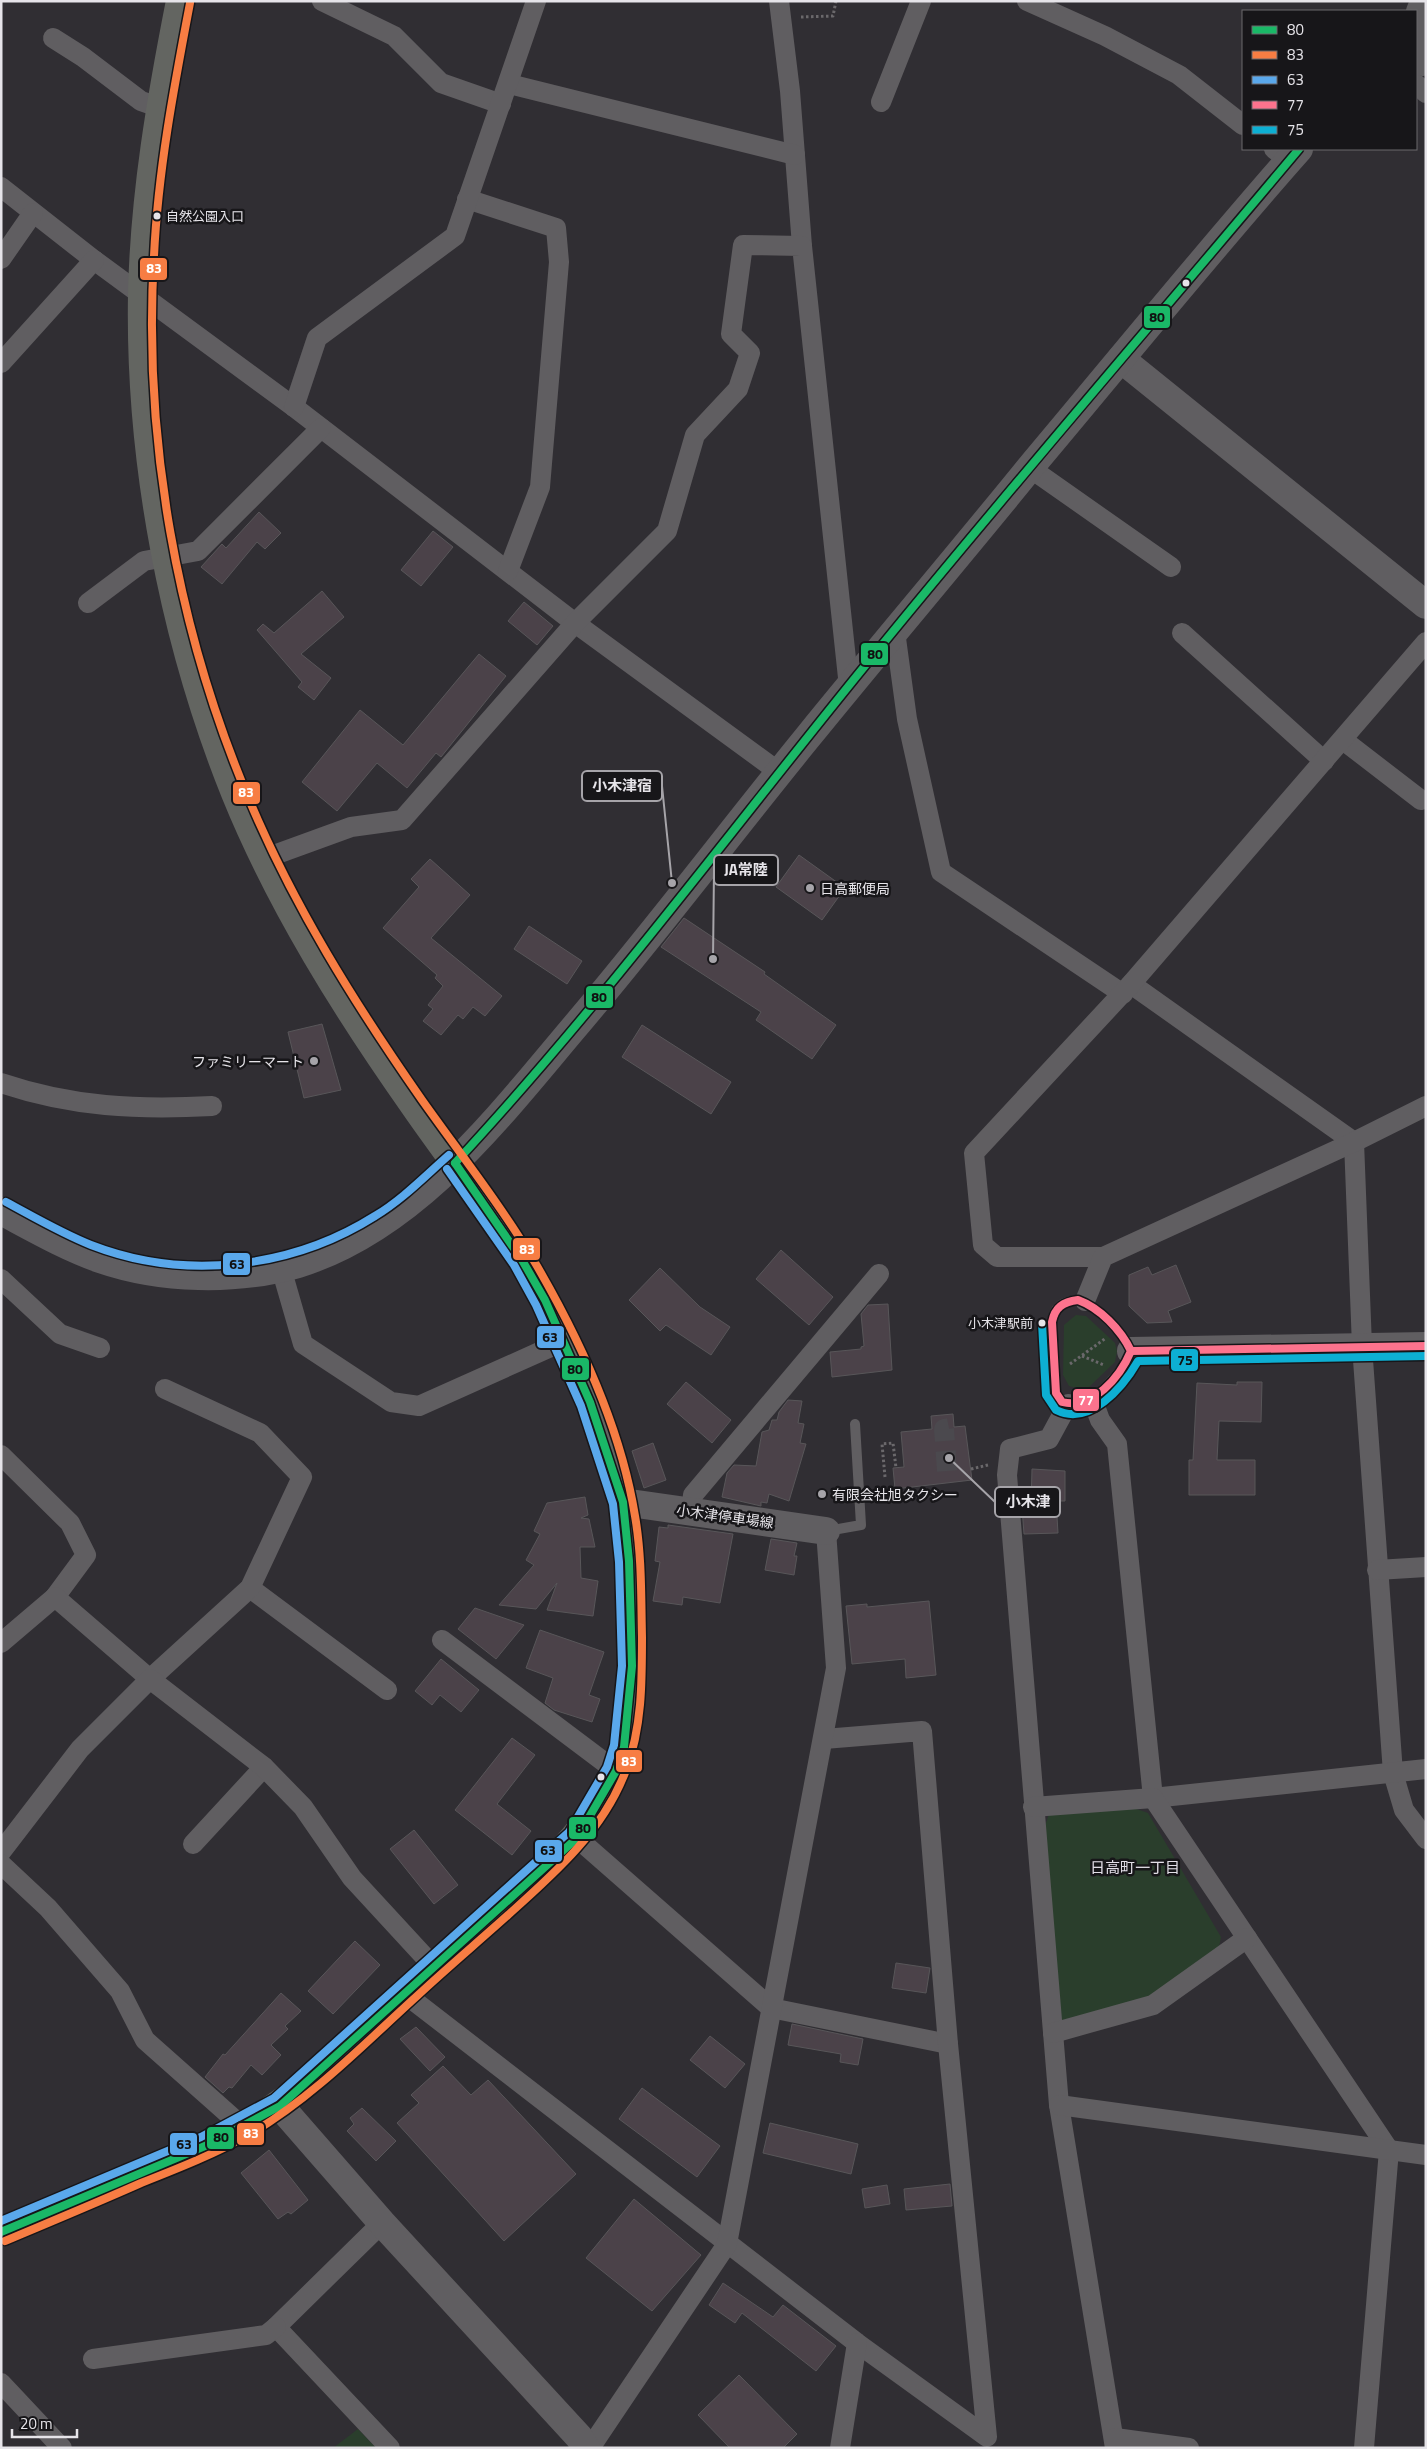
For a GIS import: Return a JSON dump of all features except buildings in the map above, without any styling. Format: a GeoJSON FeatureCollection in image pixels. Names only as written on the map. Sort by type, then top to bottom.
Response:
{"type":"FeatureCollection","features":[{"type":"Feature","properties":{"kind":"main road"},"geometry":{"type":"LineString","coordinates":[[1,2232],[205,2146],[280,2106],[405,1994],[576,1838],[616,1771],[624,1747],[632,1666],[630,1561],[623,1502],[590,1402],[564,1341],[545,1300],[522,1260],[412,1103],[326,970],[264,859],[233,789],[201,696],[166,555],[147,414],[142,296],[149,207],[161,108],[180,1]]}},
{"type":"Feature","properties":{"kind":"street"},"geometry":{"type":"LineString","coordinates":[[322,1],[394,36],[441,83],[501,104]]}},
{"type":"Feature","properties":{"kind":"street"},"geometry":{"type":"LineString","coordinates":[[294,407],[317,338],[455,236],[509,84],[536,1]]}},
{"type":"Feature","properties":{"kind":"street"},"geometry":{"type":"LineString","coordinates":[[779,1],[790,91],[802,246],[848,687]]}},
{"type":"Feature","properties":{"kind":"street"},"geometry":{"type":"LineString","coordinates":[[881,102],[921,1]]}},
{"type":"Feature","properties":{"kind":"street"},"geometry":{"type":"LineString","coordinates":[[1027,1],[1105,36],[1179,75],[1242,124]]}},
{"type":"Feature","properties":{"kind":"street"},"geometry":{"type":"LineString","coordinates":[[1425,1],[1417,21],[1417,38],[1420,68],[1426,93]]}},
{"type":"Feature","properties":{"kind":"street"},"geometry":{"type":"LineString","coordinates":[[52,38],[83,56],[142,101],[161,108]]}},
{"type":"Feature","properties":{"kind":"street"},"geometry":{"type":"LineString","coordinates":[[509,84],[795,155]]}},
{"type":"Feature","properties":{"kind":"street"},"geometry":{"type":"LineString","coordinates":[[1,1211],[52,1238],[99,1259],[138,1270],[214,1277],[281,1268],[300,1263],[330,1251],[381,1224],[455,1163],[500,1115],[599,999],[848,687],[1121,359],[1287,153]]}},
{"type":"Feature","properties":{"kind":"street"},"geometry":{"type":"LineString","coordinates":[[1,187],[94,260],[294,407],[575,624],[779,772]]}},
{"type":"Feature","properties":{"kind":"street"},"geometry":{"type":"LineString","coordinates":[[467,199],[556,228],[559,262],[540,487],[508,571]]}},
{"type":"Feature","properties":{"kind":"street"},"geometry":{"type":"LineString","coordinates":[[1,259],[34,213]]}},
{"type":"Feature","properties":{"kind":"street"},"geometry":{"type":"LineString","coordinates":[[264,859],[351,827],[402,820],[575,624],[667,531],[695,435],[738,389],[750,353],[731,334],[743,245],[802,246]]}},
{"type":"Feature","properties":{"kind":"street"},"geometry":{"type":"LineString","coordinates":[[1,363],[94,260]]}},
{"type":"Feature","properties":{"kind":"street"},"geometry":{"type":"LineString","coordinates":[[1121,359],[1426,605]]}},
{"type":"Feature","properties":{"kind":"street"},"geometry":{"type":"LineString","coordinates":[[88,603],[144,561],[166,555],[198,551],[321,428]]}},
{"type":"Feature","properties":{"kind":"street"},"geometry":{"type":"LineString","coordinates":[[1030,468],[1171,567]]}},
{"type":"Feature","properties":{"kind":"street"},"geometry":{"type":"LineString","coordinates":[[896,631],[907,719],[941,872],[1127,989],[1354,1142]]}},
{"type":"Feature","properties":{"kind":"street"},"geometry":{"type":"LineString","coordinates":[[1182,632],[1324,761]]}},
{"type":"Feature","properties":{"kind":"street"},"geometry":{"type":"LineString","coordinates":[[1426,642],[1127,989],[974,1153],[983,1245],[997,1257],[1104,1257],[1354,1142],[1426,1106]]}},
{"type":"Feature","properties":{"kind":"street"},"geometry":{"type":"LineString","coordinates":[[1342,740],[1422,800]]}},
{"type":"Feature","properties":{"kind":"street"},"geometry":{"type":"LineString","coordinates":[[1,1083],[36,1095],[108,1107],[159,1109],[212,1106]]}},
{"type":"Feature","properties":{"kind":"street"},"geometry":{"type":"LineString","coordinates":[[1354,1142],[1362,1346],[1393,1773],[1404,1810],[1426,1839]]}},
{"type":"Feature","properties":{"kind":"street"},"geometry":{"type":"LineString","coordinates":[[1085,1301],[1104,1257]]}},
{"type":"Feature","properties":{"kind":"street"},"geometry":{"type":"LineString","coordinates":[[281,1268],[303,1344],[391,1402],[419,1406],[564,1341]]}},
{"type":"Feature","properties":{"kind":"street"},"geometry":{"type":"LineString","coordinates":[[691,1511],[693,1495],[879,1274]]}},
{"type":"Feature","properties":{"kind":"street"},"geometry":{"type":"LineString","coordinates":[[1,1279],[60,1334],[100,1348]]}},
{"type":"Feature","properties":{"kind":"street"},"geometry":{"type":"LineString","coordinates":[[1122,1351],[1426,1346]]}},
{"type":"Feature","properties":{"kind":"street"},"geometry":{"type":"LineString","coordinates":[[1,1852],[80,1749],[150,1679],[250,1588],[302,1477],[260,1434],[165,1389]]}},
{"type":"Feature","properties":{"kind":"street"},"geometry":{"type":"LineString","coordinates":[[1092,1398],[1100,1420],[1117,1444],[1153,1798],[1389,2150],[1364,2448]]}},
{"type":"Feature","properties":{"kind":"street"},"geometry":{"type":"LineString","coordinates":[[1068,1404],[1049,1439],[1010,1449],[1007,1475],[1058,2105],[1115,2443],[1189,2448]]}},
{"type":"Feature","properties":{"kind":"street"},"geometry":{"type":"LineString","coordinates":[[1,1455],[70,1523],[86,1555],[55,1597],[1,1643]]}},
{"type":"Feature","properties":{"kind":"street","name":"小木津停車場線"},"geometry":{"type":"LineString","coordinates":[[623,1502],[826,1531]]}},
{"type":"Feature","properties":{"kind":"street"},"geometry":{"type":"LineString","coordinates":[[280,2106],[580,2445],[727,2244],[836,1668],[826,1531]]}},
{"type":"Feature","properties":{"kind":"street"},"geometry":{"type":"LineString","coordinates":[[1377,1570],[1426,1567]]}},
{"type":"Feature","properties":{"kind":"street"},"geometry":{"type":"LineString","coordinates":[[250,1588],[387,1690]]}},
{"type":"Feature","properties":{"kind":"street"},"geometry":{"type":"LineString","coordinates":[[55,1597],[150,1679],[264,1768],[303,1807],[352,1878],[434,1967]]}},
{"type":"Feature","properties":{"kind":"street"},"geometry":{"type":"LineString","coordinates":[[442,1640],[616,1771]]}},
{"type":"Feature","properties":{"kind":"street"},"geometry":{"type":"LineString","coordinates":[[824,1739],[922,1731],[948,2044],[988,2442]]}},
{"type":"Feature","properties":{"kind":"street"},"geometry":{"type":"LineString","coordinates":[[193,1844],[264,1768]]}},
{"type":"Feature","properties":{"kind":"street"},"geometry":{"type":"LineString","coordinates":[[1033,1807],[1153,1798],[1426,1770]]}},
{"type":"Feature","properties":{"kind":"street"},"geometry":{"type":"LineString","coordinates":[[576,1838],[771,2008],[948,2044]]}},
{"type":"Feature","properties":{"kind":"street"},"geometry":{"type":"LineString","coordinates":[[1,1864],[48,1908],[120,1991],[145,2040],[243,2127]]}},
{"type":"Feature","properties":{"kind":"street"},"geometry":{"type":"LineString","coordinates":[[1052,2033],[1153,2005],[1247,1938]]}},
{"type":"Feature","properties":{"kind":"street"},"geometry":{"type":"LineString","coordinates":[[405,1994],[727,2244],[988,2442]]}},
{"type":"Feature","properties":{"kind":"street"},"geometry":{"type":"LineString","coordinates":[[1058,2105],[1426,2155]]}},
{"type":"Feature","properties":{"kind":"street"},"geometry":{"type":"LineString","coordinates":[[93,2359],[266,2335],[382,2223]]}},
{"type":"Feature","properties":{"kind":"street"},"geometry":{"type":"LineString","coordinates":[[276,2327],[390,2448]]}},
{"type":"Feature","properties":{"kind":"street"},"geometry":{"type":"LineString","coordinates":[[840,2448],[857,2343]]}},
{"type":"Feature","properties":{"kind":"street"},"geometry":{"type":"LineString","coordinates":[[1,2383],[62,2448]]}},
{"type":"Feature","properties":{"kind":"lane"},"geometry":{"type":"LineString","coordinates":[[1078,1300],[1085,1301],[1122,1351],[1092,1398],[1084,1402],[1068,1404],[1058,1398],[1054,1373],[1054,1313],[1063,1303],[1078,1300]]}},
{"type":"Feature","properties":{"kind":"lane"},"geometry":{"type":"LineString","coordinates":[[826,1531],[861,1525],[855,1424]]}},
{"type":"Feature","properties":{"kind":"path"},"geometry":{"type":"LineString","coordinates":[[797,17],[832,16],[836,1]]}},
{"type":"Feature","properties":{"kind":"path"},"geometry":{"type":"LineString","coordinates":[[1081,1356],[1122,1351]]}},
{"type":"Feature","properties":{"kind":"path"},"geometry":{"type":"LineString","coordinates":[[1054,1373],[1081,1356],[1122,1351]]}},
{"type":"Feature","properties":{"kind":"path"},"geometry":{"type":"LineString","coordinates":[[885,1477],[882,1444],[893,1443],[896,1468]]}},
{"type":"Feature","properties":{"kind":"green space"},"geometry":{"type":"Polygon","coordinates":[[[1076,1315],[1086,1316],[1115,1343],[1117,1351],[1115,1362],[1089,1387],[1076,1388],[1069,1386],[1063,1375],[1064,1325],[1076,1315]]]}},
{"type":"Feature","properties":{"kind":"green space"},"geometry":{"type":"Polygon","coordinates":[[[1128,1806],[1148,1813],[1221,1937],[1219,1947],[1142,2001],[1060,2021],[1044,1829],[1049,1814],[1128,1806]]]}},
{"type":"Feature","properties":{"kind":"green space"},"geometry":{"type":"Polygon","coordinates":[[[358,2429],[376,2448],[333,2448],[358,2429]]]}},
{"type":"Feature","properties":{"kind":"tunnel"},"geometry":{"type":"LineString","coordinates":[[947,1471],[944,1429],[949,1428]]}},
{"type":"Feature","properties":{"kind":"transit line","name":"83"},"geometry":{"type":"LineString","coordinates":[[5,2241],[225,2147],[275,2118],[317,2086],[526,1899],[576,1849],[605,1812],[617,1792],[631,1754],[640,1705],[642,1671],[641,1576],[635,1516],[629,1483],[620,1451],[597,1387],[569,1325],[524,1244],[373,1027],[305,915],[266,837],[223,733],[202,667],[184,600],[170,532],[160,463],[154,394],[152,325],[154,256],[159,192],[190,3]]}},
{"type":"Feature","properties":{"kind":"transit line","name":"80"},"geometry":{"type":"LineString","coordinates":[[455,1163],[562,1043],[918,602],[1298,150]]}},
{"type":"Feature","properties":{"kind":"transit line","name":"63"},"geometry":{"type":"LineString","coordinates":[[6,1202],[48,1225],[91,1245],[126,1256],[163,1263],[200,1266],[236,1264],[273,1258],[308,1248],[342,1234],[395,1203],[449,1155]]}},
{"type":"Feature","properties":{"kind":"transit line","name":"80"},"geometry":{"type":"LineString","coordinates":[[1,2232],[205,2146],[280,2106],[577,1838],[616,1771],[624,1747],[632,1666],[629,1561],[623,1502],[590,1402],[545,1300],[522,1260],[455,1163]]}},
{"type":"Feature","properties":{"kind":"transit line","name":"63"},"geometry":{"type":"LineString","coordinates":[[1,2221],[201,2137],[274,2098],[569,1832],[607,1767],[614,1745],[622,1666],[619,1562],[613,1504],[581,1406],[536,1305],[514,1265],[447,1169]]}},
{"type":"Feature","properties":{"kind":"transit line","name":"77"},"geometry":{"type":"LineString","coordinates":[[1078,1300],[1102,1314],[1122,1335],[1131,1351],[1113,1381],[1095,1396],[1084,1401],[1062,1402],[1056,1393],[1052,1322],[1060,1306],[1078,1300]]}},
{"type":"Feature","properties":{"kind":"transit line","name":"75"},"geometry":{"type":"LineString","coordinates":[[1042,1323],[1046,1395],[1056,1410],[1069,1414],[1093,1409],[1104,1402],[1124,1382],[1138,1361],[1426,1356]]}},
{"type":"Feature","properties":{"kind":"transit line","name":"77"},"geometry":{"type":"LineString","coordinates":[[1131,1351],[1426,1346]]}},
{"type":"Feature","properties":{"kind":"place","name":"自然公園入口"},"geometry":{"type":"Point","coordinates":[157,216]}},
{"type":"Feature","properties":{"kind":"place","name":"小木津宿"},"geometry":{"type":"Point","coordinates":[672,883]}},
{"type":"Feature","properties":{"kind":"place","name":"日高郵便局"},"geometry":{"type":"Point","coordinates":[810,888]}},
{"type":"Feature","properties":{"kind":"place","name":"JA常陸"},"geometry":{"type":"Point","coordinates":[713,959]}},
{"type":"Feature","properties":{"kind":"place","name":"ファミリーマート"},"geometry":{"type":"Point","coordinates":[314,1061]}},
{"type":"Feature","properties":{"kind":"place","name":"小木津駅前"},"geometry":{"type":"Point","coordinates":[1042,1323]}},
{"type":"Feature","properties":{"kind":"place","name":"小木津"},"geometry":{"type":"Point","coordinates":[949,1458]}},
{"type":"Feature","properties":{"kind":"place","name":"有限会社旭タクシー"},"geometry":{"type":"Point","coordinates":[822,1494]}},
{"type":"Feature","properties":{"kind":"district","name":"日高町一丁目"},"geometry":{"type":"Point","coordinates":[1135,1867]}}]}
